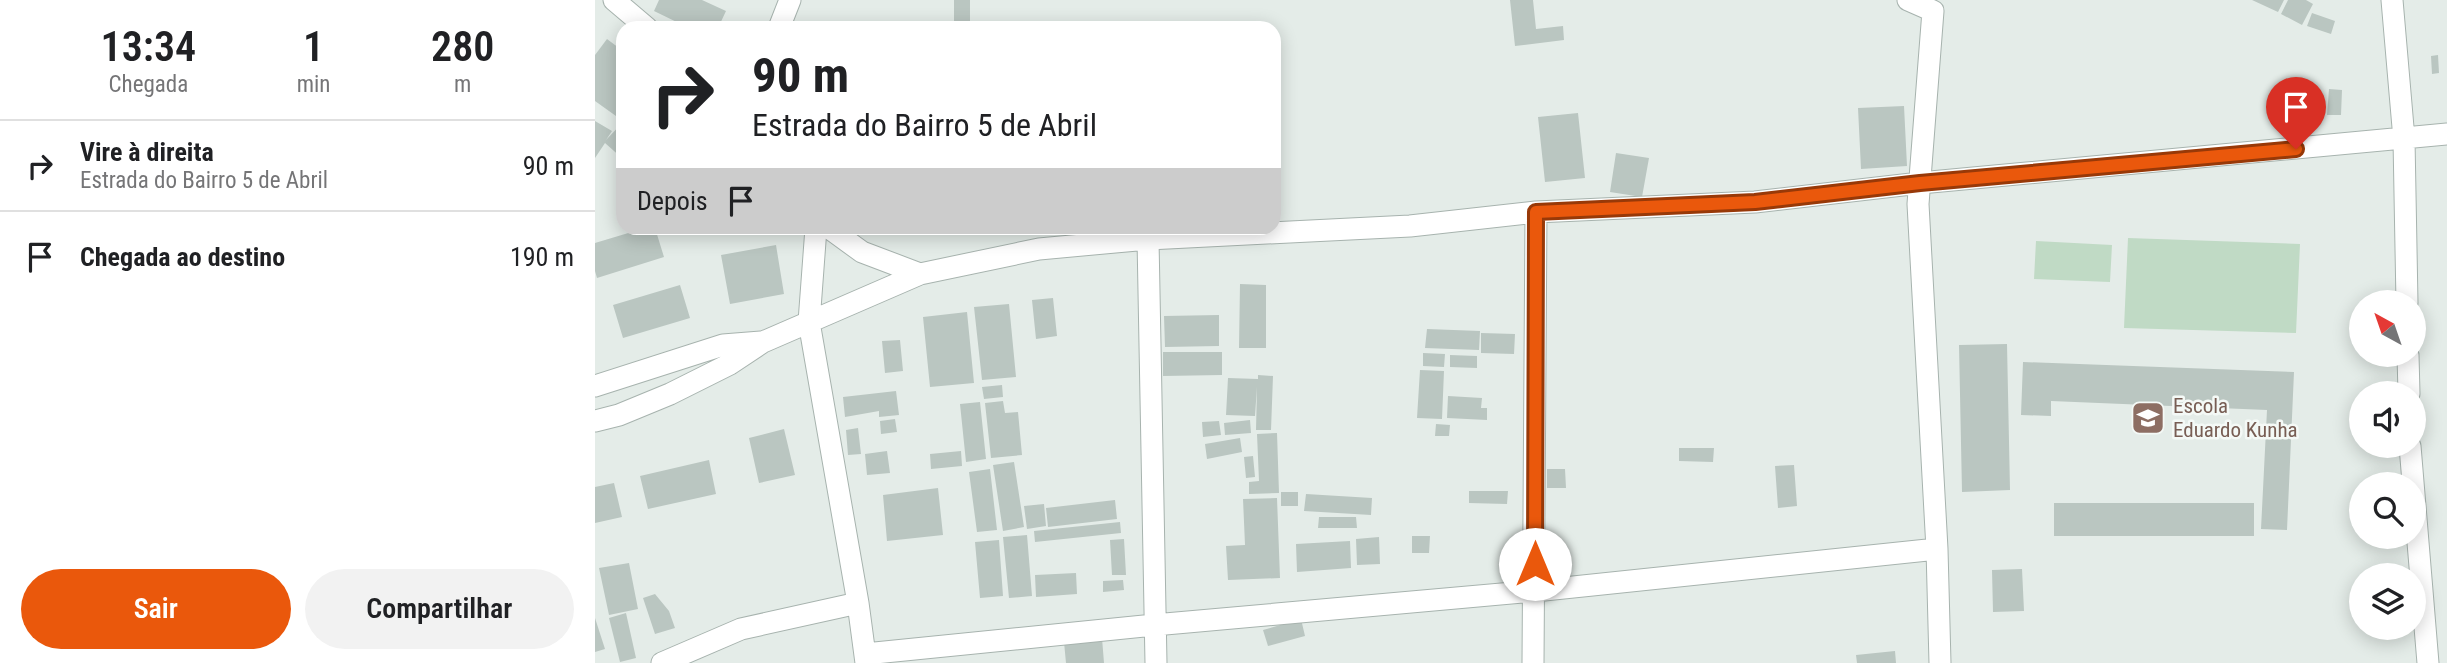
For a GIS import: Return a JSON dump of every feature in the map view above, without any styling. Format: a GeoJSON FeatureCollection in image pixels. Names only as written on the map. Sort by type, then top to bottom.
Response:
{"type":"FeatureCollection","features":[{"type":"Feature","properties":{"kind":"street"},"geometry":{"type":"LineString","coordinates":[[614,0],[639,21]]}},
{"type":"Feature","properties":{"kind":"street"},"geometry":{"type":"LineString","coordinates":[[782,21],[790,0]]}},
{"type":"Feature","properties":{"kind":"street"},"geometry":{"type":"LineString","coordinates":[[1908,0],[1935,6],[1919,205],[1937,549],[1940,663]]}},
{"type":"Feature","properties":{"kind":"street"},"geometry":{"type":"LineString","coordinates":[[2392,0],[2404,139],[2407,290]]}},
{"type":"Feature","properties":{"kind":"street"},"geometry":{"type":"LineString","coordinates":[[1281,232],[1410,226],[1536,212],[1755,202],[1920,183],[2447,134]]}},
{"type":"Feature","properties":{"kind":"street"},"geometry":{"type":"LineString","coordinates":[[1533,663],[1536,212]]}},
{"type":"Feature","properties":{"kind":"street"},"geometry":{"type":"LineString","coordinates":[[815,235],[809,322],[866,658],[1154,625],[1535,591],[1937,549]]}},
{"type":"Feature","properties":{"kind":"street"},"geometry":{"type":"LineString","coordinates":[[839,235],[862,252],[920,274]]}},
{"type":"Feature","properties":{"kind":"street"},"geometry":{"type":"LineString","coordinates":[[595,421],[619,415],[670,394],[730,364],[764,342],[920,274],[1039,249],[1229,235]]}},
{"type":"Feature","properties":{"kind":"street"},"geometry":{"type":"LineString","coordinates":[[1148,239],[1156,663]]}},
{"type":"Feature","properties":{"kind":"street"},"geometry":{"type":"LineString","coordinates":[[595,386],[723,345],[764,342]]}},
{"type":"Feature","properties":{"kind":"street"},"geometry":{"type":"LineString","coordinates":[[2411,458],[2428,663]]}},
{"type":"Feature","properties":{"kind":"street"},"geometry":{"type":"LineString","coordinates":[[662,663],[741,629],[858,603]]}},
{"type":"Feature","properties":{"kind":"green space"},"geometry":{"type":"Polygon","coordinates":[[[2128,238],[2300,244],[2296,333],[2124,328],[2128,238]]]}},
{"type":"Feature","properties":{"kind":"green space"},"geometry":{"type":"Polygon","coordinates":[[[2036,241],[2112,245],[2110,282],[2034,279],[2036,241]]]}},
{"type":"Feature","properties":{"kind":"building"},"geometry":{"type":"Polygon","coordinates":[[[659,0],[702,0],[726,11],[721,21],[675,21],[654,11],[659,0]]]}},
{"type":"Feature","properties":{"kind":"building"},"geometry":{"type":"Polygon","coordinates":[[[954,0],[970,0],[970,21],[954,21],[954,0]]]}},
{"type":"Feature","properties":{"kind":"building"},"geometry":{"type":"Polygon","coordinates":[[[1510,0],[1533,0],[1536,29],[1563,26],[1564,40],[1515,46],[1510,0]]]}},
{"type":"Feature","properties":{"kind":"building"},"geometry":{"type":"Polygon","coordinates":[[[2252,0],[2284,0],[2278,12],[2252,0]]]}},
{"type":"Feature","properties":{"kind":"building"},"geometry":{"type":"Polygon","coordinates":[[[2288,0],[2306,0],[2313,4],[2302,25],[2281,14],[2288,0]]]}},
{"type":"Feature","properties":{"kind":"building"},"geometry":{"type":"Polygon","coordinates":[[[2312,13],[2335,21],[2331,34],[2307,26],[2312,13]]]}},
{"type":"Feature","properties":{"kind":"building"},"geometry":{"type":"Polygon","coordinates":[[[607,39],[616,46],[616,116],[595,101],[595,55],[607,39]]]}},
{"type":"Feature","properties":{"kind":"building"},"geometry":{"type":"Polygon","coordinates":[[[2438,55],[2439,73],[2432,74],[2431,56],[2438,55]]]}},
{"type":"Feature","properties":{"kind":"building"},"geometry":{"type":"Polygon","coordinates":[[[2329,89],[2342,90],[2341,115],[2327,115],[2329,89]]]}},
{"type":"Feature","properties":{"kind":"building"},"geometry":{"type":"Polygon","coordinates":[[[1904,106],[1907,166],[1861,169],[1858,108],[1904,106]]]}},
{"type":"Feature","properties":{"kind":"building"},"geometry":{"type":"Polygon","coordinates":[[[1578,113],[1585,178],[1545,182],[1538,117],[1578,113]]]}},
{"type":"Feature","properties":{"kind":"building"},"geometry":{"type":"Polygon","coordinates":[[[595,121],[612,131],[606,140],[616,129],[616,153],[605,143],[595,158],[595,121]]]}},
{"type":"Feature","properties":{"kind":"building"},"geometry":{"type":"Polygon","coordinates":[[[1616,153],[1649,158],[1642,197],[1610,192],[1616,153]]]}},
{"type":"Feature","properties":{"kind":"building"},"geometry":{"type":"Polygon","coordinates":[[[622,235],[657,235],[664,257],[597,278],[595,243],[622,235]]]}},
{"type":"Feature","properties":{"kind":"building"},"geometry":{"type":"Polygon","coordinates":[[[776,245],[784,294],[730,304],[721,255],[776,245]]]}},
{"type":"Feature","properties":{"kind":"building"},"geometry":{"type":"Polygon","coordinates":[[[1240,284],[1266,285],[1266,348],[1239,348],[1240,284]]]}},
{"type":"Feature","properties":{"kind":"building"},"geometry":{"type":"Polygon","coordinates":[[[680,285],[690,318],[623,338],[613,305],[680,285]]]}},
{"type":"Feature","properties":{"kind":"building"},"geometry":{"type":"Polygon","coordinates":[[[1053,298],[1057,336],[1036,339],[1032,300],[1053,298]]]}},
{"type":"Feature","properties":{"kind":"building"},"geometry":{"type":"Polygon","coordinates":[[[1009,304],[1016,377],[982,380],[974,307],[1009,304]]]}},
{"type":"Feature","properties":{"kind":"building"},"geometry":{"type":"Polygon","coordinates":[[[967,312],[974,383],[930,387],[923,317],[967,312]]]}},
{"type":"Feature","properties":{"kind":"building"},"geometry":{"type":"Polygon","coordinates":[[[1219,315],[1219,346],[1165,347],[1164,316],[1219,315]]]}},
{"type":"Feature","properties":{"kind":"building"},"geometry":{"type":"Polygon","coordinates":[[[1427,329],[1480,331],[1479,350],[1425,348],[1427,329]]]}},
{"type":"Feature","properties":{"kind":"building"},"geometry":{"type":"Polygon","coordinates":[[[1481,333],[1515,334],[1514,354],[1481,353],[1481,333]]]}},
{"type":"Feature","properties":{"kind":"building"},"geometry":{"type":"Polygon","coordinates":[[[900,340],[903,371],[885,373],[882,341],[900,340]]]}},
{"type":"Feature","properties":{"kind":"building"},"geometry":{"type":"Polygon","coordinates":[[[2007,344],[2010,490],[1962,492],[1959,345],[2007,344]]]}},
{"type":"Feature","properties":{"kind":"building"},"geometry":{"type":"Polygon","coordinates":[[[1163,352],[1222,352],[1222,375],[1163,376],[1163,352]]]}},
{"type":"Feature","properties":{"kind":"building"},"geometry":{"type":"Polygon","coordinates":[[[1423,353],[1445,354],[1444,367],[1423,366],[1423,353]]]}},
{"type":"Feature","properties":{"kind":"building"},"geometry":{"type":"Polygon","coordinates":[[[1450,355],[1477,356],[1477,368],[1450,367],[1450,355]]]}},
{"type":"Feature","properties":{"kind":"building"},"geometry":{"type":"Polygon","coordinates":[[[2023,362],[2294,372],[2287,530],[2261,529],[2267,410],[2051,401],[2051,416],[2021,415],[2023,362]]]}},
{"type":"Feature","properties":{"kind":"building"},"geometry":{"type":"Polygon","coordinates":[[[1420,370],[1444,371],[1442,419],[1417,418],[1420,370]]]}},
{"type":"Feature","properties":{"kind":"building"},"geometry":{"type":"Polygon","coordinates":[[[1258,375],[1273,376],[1271,430],[1256,430],[1257,387],[1255,416],[1226,415],[1228,378],[1258,379],[1258,375]]]}},
{"type":"Feature","properties":{"kind":"building"},"geometry":{"type":"Polygon","coordinates":[[[1002,385],[1003,397],[984,399],[982,387],[1002,385]]]}},
{"type":"Feature","properties":{"kind":"building"},"geometry":{"type":"Polygon","coordinates":[[[896,391],[899,415],[879,417],[879,411],[845,417],[843,397],[896,391]]]}},
{"type":"Feature","properties":{"kind":"building"},"geometry":{"type":"Polygon","coordinates":[[[1448,396],[1482,398],[1481,408],[1487,408],[1487,420],[1447,418],[1448,396]]]}},
{"type":"Feature","properties":{"kind":"building"},"geometry":{"type":"Polygon","coordinates":[[[1003,401],[1005,413],[1018,412],[1022,455],[991,458],[985,403],[1003,401]]]}},
{"type":"Feature","properties":{"kind":"building"},"geometry":{"type":"Polygon","coordinates":[[[980,402],[986,459],[966,462],[960,404],[980,402]]]}},
{"type":"Feature","properties":{"kind":"building"},"geometry":{"type":"Polygon","coordinates":[[[895,419],[897,432],[881,434],[880,421],[895,419]]]}},
{"type":"Feature","properties":{"kind":"building"},"geometry":{"type":"Polygon","coordinates":[[[1250,420],[1251,433],[1225,435],[1224,423],[1250,420]]]}},
{"type":"Feature","properties":{"kind":"building"},"geometry":{"type":"Polygon","coordinates":[[[1219,421],[1221,435],[1203,437],[1202,422],[1219,421]]]}},
{"type":"Feature","properties":{"kind":"building"},"geometry":{"type":"Polygon","coordinates":[[[1436,424],[1450,425],[1449,436],[1435,436],[1436,424]]]}},
{"type":"Feature","properties":{"kind":"building"},"geometry":{"type":"Polygon","coordinates":[[[858,428],[861,454],[848,455],[846,430],[858,428]]]}},
{"type":"Feature","properties":{"kind":"building"},"geometry":{"type":"Polygon","coordinates":[[[784,429],[795,475],[759,483],[749,438],[784,429]]]}},
{"type":"Feature","properties":{"kind":"building"},"geometry":{"type":"Polygon","coordinates":[[[1277,433],[1279,493],[1249,494],[1249,482],[1259,481],[1257,434],[1277,433]]]}},
{"type":"Feature","properties":{"kind":"building"},"geometry":{"type":"Polygon","coordinates":[[[1240,438],[1242,452],[1207,459],[1205,444],[1240,438]]]}},
{"type":"Feature","properties":{"kind":"building"},"geometry":{"type":"Polygon","coordinates":[[[1679,448],[1714,448],[1713,462],[1679,461],[1679,448]]]}},
{"type":"Feature","properties":{"kind":"building"},"geometry":{"type":"Polygon","coordinates":[[[887,451],[890,473],[867,475],[865,454],[887,451]]]}},
{"type":"Feature","properties":{"kind":"building"},"geometry":{"type":"Polygon","coordinates":[[[961,451],[962,466],[931,469],[930,454],[961,451]]]}},
{"type":"Feature","properties":{"kind":"building"},"geometry":{"type":"Polygon","coordinates":[[[1253,456],[1255,477],[1246,478],[1244,457],[1253,456]]]}},
{"type":"Feature","properties":{"kind":"building"},"geometry":{"type":"Polygon","coordinates":[[[709,460],[716,494],[648,509],[640,476],[709,460]]]}},
{"type":"Feature","properties":{"kind":"building"},"geometry":{"type":"Polygon","coordinates":[[[1014,462],[1024,527],[1003,531],[993,465],[1014,462]]]}},
{"type":"Feature","properties":{"kind":"building"},"geometry":{"type":"Polygon","coordinates":[[[1794,465],[1797,506],[1778,508],[1775,466],[1794,465]]]}},
{"type":"Feature","properties":{"kind":"building"},"geometry":{"type":"Polygon","coordinates":[[[990,469],[997,530],[977,532],[969,472],[990,469]]]}},
{"type":"Feature","properties":{"kind":"building"},"geometry":{"type":"Polygon","coordinates":[[[1547,469],[1565,469],[1566,488],[1547,488],[1547,469]]]}},
{"type":"Feature","properties":{"kind":"building"},"geometry":{"type":"Polygon","coordinates":[[[614,483],[622,517],[595,523],[595,487],[614,483]]]}},
{"type":"Feature","properties":{"kind":"building"},"geometry":{"type":"Polygon","coordinates":[[[938,488],[943,535],[887,541],[883,495],[938,488]]]}},
{"type":"Feature","properties":{"kind":"building"},"geometry":{"type":"Polygon","coordinates":[[[1469,491],[1508,491],[1507,504],[1469,503],[1469,491]]]}},
{"type":"Feature","properties":{"kind":"building"},"geometry":{"type":"Polygon","coordinates":[[[1281,492],[1298,492],[1298,506],[1281,506],[1281,492]]]}},
{"type":"Feature","properties":{"kind":"building"},"geometry":{"type":"Polygon","coordinates":[[[1306,494],[1372,498],[1371,515],[1304,511],[1306,494]]]}},
{"type":"Feature","properties":{"kind":"building"},"geometry":{"type":"Polygon","coordinates":[[[1277,498],[1280,578],[1228,580],[1226,546],[1245,545],[1243,499],[1277,498]]]}},
{"type":"Feature","properties":{"kind":"building"},"geometry":{"type":"Polygon","coordinates":[[[1115,500],[1117,519],[1048,527],[1046,508],[1115,500]]]}},
{"type":"Feature","properties":{"kind":"building"},"geometry":{"type":"Polygon","coordinates":[[[2054,503],[2254,503],[2254,536],[2054,536],[2054,503]]]}},
{"type":"Feature","properties":{"kind":"building"},"geometry":{"type":"Polygon","coordinates":[[[1044,504],[1046,526],[1027,529],[1024,506],[1044,504]]]}},
{"type":"Feature","properties":{"kind":"building"},"geometry":{"type":"Polygon","coordinates":[[[1319,517],[1356,517],[1357,528],[1318,528],[1319,517]]]}},
{"type":"Feature","properties":{"kind":"building"},"geometry":{"type":"Polygon","coordinates":[[[1120,522],[1121,533],[1035,542],[1034,531],[1120,522]]]}},
{"type":"Feature","properties":{"kind":"building"},"geometry":{"type":"Polygon","coordinates":[[[1027,535],[1032,596],[1009,598],[1003,537],[1027,535]]]}},
{"type":"Feature","properties":{"kind":"building"},"geometry":{"type":"Polygon","coordinates":[[[1412,536],[1430,536],[1429,553],[1412,553],[1412,536]]]}},
{"type":"Feature","properties":{"kind":"building"},"geometry":{"type":"Polygon","coordinates":[[[1379,537],[1380,564],[1357,565],[1356,539],[1379,537]]]}},
{"type":"Feature","properties":{"kind":"building"},"geometry":{"type":"Polygon","coordinates":[[[1124,539],[1126,575],[1112,575],[1110,540],[1124,539]]]}},
{"type":"Feature","properties":{"kind":"building"},"geometry":{"type":"Polygon","coordinates":[[[999,540],[1003,596],[980,598],[975,542],[999,540]]]}},
{"type":"Feature","properties":{"kind":"building"},"geometry":{"type":"Polygon","coordinates":[[[1350,541],[1351,568],[1297,572],[1296,544],[1350,541]]]}},
{"type":"Feature","properties":{"kind":"building"},"geometry":{"type":"Polygon","coordinates":[[[629,563],[638,609],[609,615],[599,568],[629,563]]]}},
{"type":"Feature","properties":{"kind":"building"},"geometry":{"type":"Polygon","coordinates":[[[2022,569],[2024,611],[1993,612],[1992,570],[2022,569]]]}},
{"type":"Feature","properties":{"kind":"building"},"geometry":{"type":"Polygon","coordinates":[[[1076,573],[1077,594],[1036,597],[1035,575],[1076,573]]]}},
{"type":"Feature","properties":{"kind":"building"},"geometry":{"type":"Polygon","coordinates":[[[1123,580],[1124,590],[1103,592],[1103,581],[1123,580]]]}},
{"type":"Feature","properties":{"kind":"building"},"geometry":{"type":"Polygon","coordinates":[[[655,594],[669,611],[675,628],[655,634],[643,598],[655,594]]]}},
{"type":"Feature","properties":{"kind":"building"},"geometry":{"type":"Polygon","coordinates":[[[626,613],[636,658],[620,662],[609,618],[626,613]]]}},
{"type":"Feature","properties":{"kind":"building"},"geometry":{"type":"Polygon","coordinates":[[[595,618],[605,649],[595,652],[595,618]]]}},
{"type":"Feature","properties":{"kind":"building"},"geometry":{"type":"Polygon","coordinates":[[[1301,619],[1305,636],[1268,646],[1263,630],[1301,619]]]}},
{"type":"Feature","properties":{"kind":"building"},"geometry":{"type":"Polygon","coordinates":[[[1102,638],[1104,663],[1066,663],[1064,642],[1102,638]]]}},
{"type":"Feature","properties":{"kind":"building"},"geometry":{"type":"Polygon","coordinates":[[[1895,651],[1896,663],[1857,663],[1856,655],[1895,651]]]}},
{"type":"Feature","properties":{"kind":"place","name":"Escola Eduardo Kunha"},"geometry":{"type":"Point","coordinates":[2148,418]}},
{"type":"Feature","properties":{"kind":"route"},"geometry":{"type":"LineString","coordinates":[[1535,564],[1536,212],[1755,202],[1920,183],[2296,149]]}}]}
